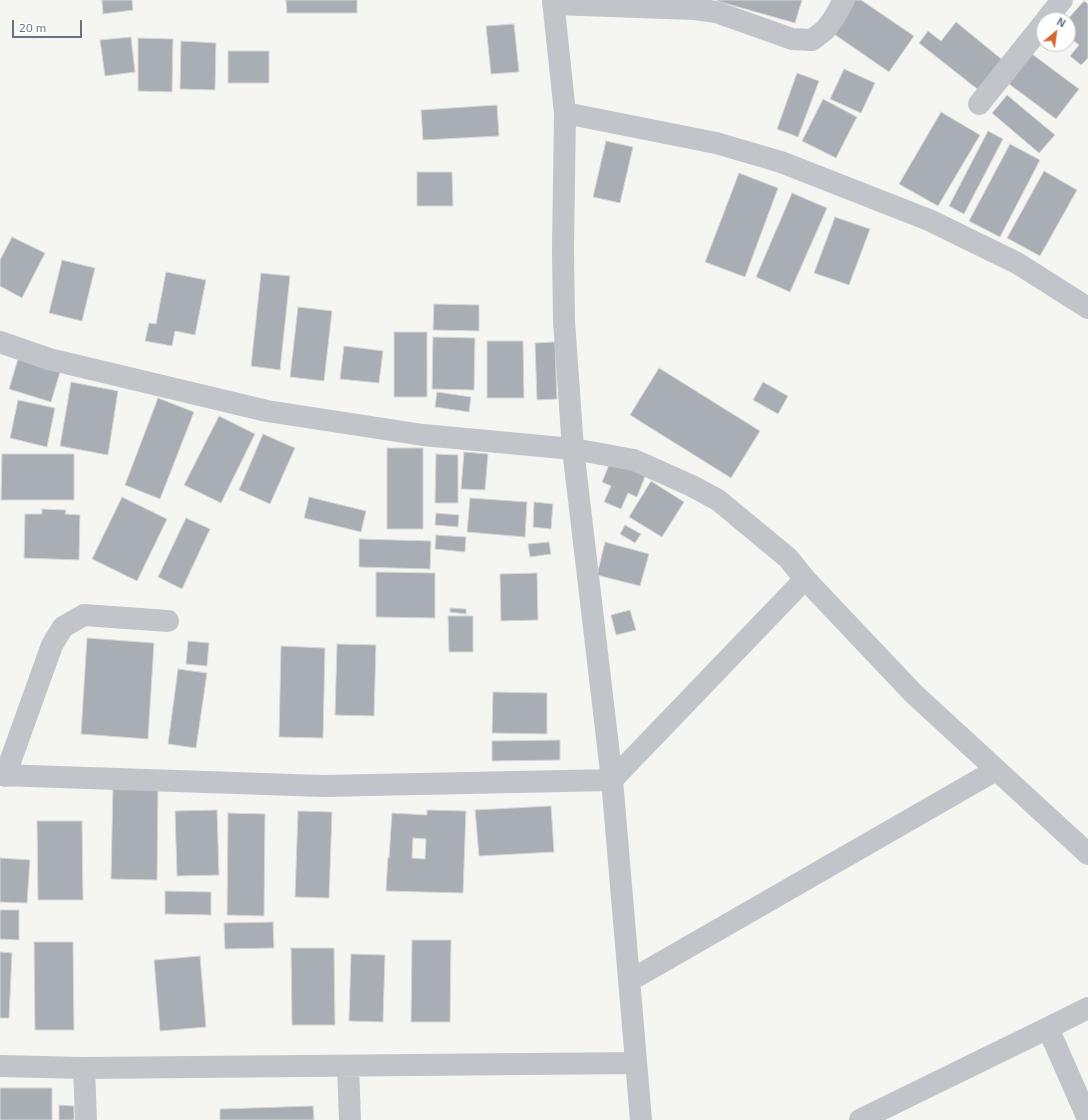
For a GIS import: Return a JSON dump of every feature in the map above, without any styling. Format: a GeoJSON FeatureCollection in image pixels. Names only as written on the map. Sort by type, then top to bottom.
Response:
{"type":"FeatureCollection","features":[{"type":"Feature","properties":{"kind":"street"},"geometry":{"type":"LineString","coordinates":[[641,1120],[612,780],[572,449],[564,321],[563,249],[565,113],[553,2],[694,9],[716,12],[792,39],[812,40],[825,30],[844,0]]}},
{"type":"Feature","properties":{"kind":"street"},"geometry":{"type":"LineString","coordinates":[[1052,12],[1062,0]]}},
{"type":"Feature","properties":{"kind":"street"},"geometry":{"type":"LineString","coordinates":[[979,104],[1036,33]]}},
{"type":"Feature","properties":{"kind":"street"},"geometry":{"type":"LineString","coordinates":[[565,113],[716,142],[781,162],[929,220],[1017,263],[1088,308]]}},
{"type":"Feature","properties":{"kind":"street"},"geometry":{"type":"LineString","coordinates":[[0,342],[49,359],[267,411],[423,434],[572,449],[634,460],[692,486],[718,500],[788,558],[805,580],[914,694],[1088,854]]}},
{"type":"Feature","properties":{"kind":"street"},"geometry":{"type":"LineString","coordinates":[[168,621],[84,615],[63,627],[52,645],[3,776],[323,786],[612,780],[805,580]]}},
{"type":"Feature","properties":{"kind":"street"},"geometry":{"type":"LineString","coordinates":[[629,981],[996,770]]}},
{"type":"Feature","properties":{"kind":"street"},"geometry":{"type":"LineString","coordinates":[[860,1120],[1088,1008]]}},
{"type":"Feature","properties":{"kind":"street"},"geometry":{"type":"LineString","coordinates":[[1048,1028],[1088,1119]]}},
{"type":"Feature","properties":{"kind":"street"},"geometry":{"type":"LineString","coordinates":[[0,1066],[84,1068],[348,1067],[636,1063]]}},
{"type":"Feature","properties":{"kind":"street"},"geometry":{"type":"LineString","coordinates":[[348,1067],[350,1120]]}},
{"type":"Feature","properties":{"kind":"street"},"geometry":{"type":"LineString","coordinates":[[84,1068],[86,1120]]}},
{"type":"Feature","properties":{"kind":"building"},"geometry":{"type":"Polygon","coordinates":[[[102,0],[132,0],[133,10],[103,14],[102,0]]]}},
{"type":"Feature","properties":{"kind":"building"},"geometry":{"type":"Polygon","coordinates":[[[286,0],[357,0],[357,13],[287,13],[286,0]]]}},
{"type":"Feature","properties":{"kind":"building"},"geometry":{"type":"Polygon","coordinates":[[[802,0],[795,23],[717,1],[802,0]]]}},
{"type":"Feature","properties":{"kind":"building"},"geometry":{"type":"Polygon","coordinates":[[[853,0],[861,0],[914,36],[889,72],[831,32],[853,0]]]}},
{"type":"Feature","properties":{"kind":"building"},"geometry":{"type":"Polygon","coordinates":[[[1084,1],[1088,4],[1088,58],[1081,65],[1070,56],[1073,52],[1076,52],[1076,49],[1079,45],[1076,43],[1076,12],[1074,12],[1084,1]]]}},
{"type":"Feature","properties":{"kind":"building"},"geometry":{"type":"Polygon","coordinates":[[[956,22],[1005,62],[981,92],[919,43],[928,31],[941,41],[956,22]]]}},
{"type":"Feature","properties":{"kind":"building"},"geometry":{"type":"Polygon","coordinates":[[[514,24],[519,72],[491,74],[486,26],[514,24]]]}},
{"type":"Feature","properties":{"kind":"building"},"geometry":{"type":"Polygon","coordinates":[[[131,37],[135,72],[105,76],[100,40],[131,37]]]}},
{"type":"Feature","properties":{"kind":"building"},"geometry":{"type":"Polygon","coordinates":[[[138,38],[173,39],[172,92],[138,91],[138,38]]]}},
{"type":"Feature","properties":{"kind":"building"},"geometry":{"type":"Polygon","coordinates":[[[181,41],[216,43],[215,90],[180,89],[181,41]]]}},
{"type":"Feature","properties":{"kind":"building"},"geometry":{"type":"Polygon","coordinates":[[[228,51],[269,51],[269,83],[228,83],[228,51]]]}},
{"type":"Feature","properties":{"kind":"building"},"geometry":{"type":"Polygon","coordinates":[[[1032,54],[1079,89],[1056,119],[1009,84],[1032,54]]]}},
{"type":"Feature","properties":{"kind":"building"},"geometry":{"type":"Polygon","coordinates":[[[844,69],[875,83],[861,113],[830,99],[844,69]]]}},
{"type":"Feature","properties":{"kind":"building"},"geometry":{"type":"Polygon","coordinates":[[[797,73],[819,81],[798,137],[777,129],[797,73]]]}},
{"type":"Feature","properties":{"kind":"building"},"geometry":{"type":"Polygon","coordinates":[[[1007,95],[1055,135],[1039,153],[992,113],[1007,95]]]}},
{"type":"Feature","properties":{"kind":"building"},"geometry":{"type":"Polygon","coordinates":[[[823,99],[857,117],[836,158],[802,141],[823,99]]]}},
{"type":"Feature","properties":{"kind":"building"},"geometry":{"type":"Polygon","coordinates":[[[497,105],[499,136],[423,140],[421,110],[497,105]]]}},
{"type":"Feature","properties":{"kind":"building"},"geometry":{"type":"Polygon","coordinates":[[[941,112],[980,135],[938,206],[899,184],[941,112]]]}},
{"type":"Feature","properties":{"kind":"building"},"geometry":{"type":"Polygon","coordinates":[[[988,131],[1003,139],[964,214],[949,206],[988,131]]]}},
{"type":"Feature","properties":{"kind":"building"},"geometry":{"type":"Polygon","coordinates":[[[606,141],[633,147],[620,203],[593,197],[606,141]]]}},
{"type":"Feature","properties":{"kind":"building"},"geometry":{"type":"Polygon","coordinates":[[[1010,144],[1040,160],[1000,237],[969,221],[1010,144]]]}},
{"type":"Feature","properties":{"kind":"building"},"geometry":{"type":"Polygon","coordinates":[[[1044,171],[1077,190],[1040,256],[1007,238],[1044,171]]]}},
{"type":"Feature","properties":{"kind":"building"},"geometry":{"type":"Polygon","coordinates":[[[417,172],[452,172],[453,206],[417,206],[417,172]]]}},
{"type":"Feature","properties":{"kind":"building"},"geometry":{"type":"Polygon","coordinates":[[[739,173],[778,188],[745,277],[705,262],[739,173]]]}},
{"type":"Feature","properties":{"kind":"building"},"geometry":{"type":"Polygon","coordinates":[[[792,193],[827,208],[790,292],[756,277],[792,193]]]}},
{"type":"Feature","properties":{"kind":"building"},"geometry":{"type":"Polygon","coordinates":[[[835,217],[870,229],[849,285],[814,273],[835,217]]]}},
{"type":"Feature","properties":{"kind":"building"},"geometry":{"type":"Polygon","coordinates":[[[12,237],[45,253],[22,298],[0,286],[0,260],[12,237]]]}},
{"type":"Feature","properties":{"kind":"building"},"geometry":{"type":"Polygon","coordinates":[[[62,260],[95,268],[82,321],[49,313],[62,260]]]}},
{"type":"Feature","properties":{"kind":"building"},"geometry":{"type":"Polygon","coordinates":[[[166,272],[206,280],[195,335],[175,331],[172,346],[145,341],[149,323],[156,324],[166,272]]]}},
{"type":"Feature","properties":{"kind":"building"},"geometry":{"type":"Polygon","coordinates":[[[261,273],[290,276],[280,370],[251,366],[261,273]]]}},
{"type":"Feature","properties":{"kind":"building"},"geometry":{"type":"Polygon","coordinates":[[[434,304],[479,305],[479,331],[433,330],[434,304]]]}},
{"type":"Feature","properties":{"kind":"building"},"geometry":{"type":"Polygon","coordinates":[[[298,307],[332,311],[324,381],[290,377],[298,307]]]}},
{"type":"Feature","properties":{"kind":"building"},"geometry":{"type":"Polygon","coordinates":[[[394,332],[427,332],[427,397],[394,397],[394,332]]]}},
{"type":"Feature","properties":{"kind":"building"},"geometry":{"type":"Polygon","coordinates":[[[433,337],[475,338],[474,390],[432,389],[433,337]]]}},
{"type":"Feature","properties":{"kind":"building"},"geometry":{"type":"Polygon","coordinates":[[[487,341],[523,341],[524,398],[487,398],[487,341]]]}},
{"type":"Feature","properties":{"kind":"building"},"geometry":{"type":"Polygon","coordinates":[[[555,342],[557,399],[537,400],[535,343],[555,342]]]}},
{"type":"Feature","properties":{"kind":"building"},"geometry":{"type":"Polygon","coordinates":[[[344,346],[383,351],[379,383],[340,379],[344,346]]]}},
{"type":"Feature","properties":{"kind":"building"},"geometry":{"type":"Polygon","coordinates":[[[18,359],[60,372],[51,402],[9,389],[18,359]]]}},
{"type":"Feature","properties":{"kind":"building"},"geometry":{"type":"Polygon","coordinates":[[[659,368],[760,431],[731,478],[630,415],[659,368]]]}},
{"type":"Feature","properties":{"kind":"building"},"geometry":{"type":"Polygon","coordinates":[[[71,382],[118,391],[108,455],[60,446],[71,382]]]}},
{"type":"Feature","properties":{"kind":"building"},"geometry":{"type":"Polygon","coordinates":[[[763,382],[788,396],[778,414],[753,400],[763,382]]]}},
{"type":"Feature","properties":{"kind":"building"},"geometry":{"type":"Polygon","coordinates":[[[437,392],[471,397],[469,412],[435,407],[437,392]]]}},
{"type":"Feature","properties":{"kind":"building"},"geometry":{"type":"Polygon","coordinates":[[[158,398],[194,412],[160,499],[125,485],[158,398]]]}},
{"type":"Feature","properties":{"kind":"building"},"geometry":{"type":"Polygon","coordinates":[[[18,400],[55,408],[47,447],[10,438],[18,400]]]}},
{"type":"Feature","properties":{"kind":"building"},"geometry":{"type":"Polygon","coordinates":[[[219,416],[255,434],[221,503],[184,485],[219,416]]]}},
{"type":"Feature","properties":{"kind":"building"},"geometry":{"type":"Polygon","coordinates":[[[263,434],[295,448],[270,504],[239,490],[263,434]]]}},
{"type":"Feature","properties":{"kind":"building"},"geometry":{"type":"Polygon","coordinates":[[[387,448],[423,448],[423,529],[387,529],[387,448]]]}},
{"type":"Feature","properties":{"kind":"building"},"geometry":{"type":"Polygon","coordinates":[[[464,452],[488,454],[485,490],[461,489],[464,452]]]}},
{"type":"Feature","properties":{"kind":"building"},"geometry":{"type":"Polygon","coordinates":[[[2,454],[74,454],[74,500],[1,500],[2,454]]]}},
{"type":"Feature","properties":{"kind":"building"},"geometry":{"type":"Polygon","coordinates":[[[436,454],[458,455],[458,503],[435,503],[436,454]]]}},
{"type":"Feature","properties":{"kind":"building"},"geometry":{"type":"Polygon","coordinates":[[[611,460],[646,474],[637,497],[628,493],[621,509],[604,502],[611,486],[602,482],[611,460]]]}},
{"type":"Feature","properties":{"kind":"building"},"geometry":{"type":"Polygon","coordinates":[[[651,481],[684,502],[662,537],[629,517],[651,481]]]}},
{"type":"Feature","properties":{"kind":"building"},"geometry":{"type":"Polygon","coordinates":[[[122,497],[167,519],[137,581],[92,559],[122,497]]]}},
{"type":"Feature","properties":{"kind":"building"},"geometry":{"type":"Polygon","coordinates":[[[309,497],[366,511],[361,532],[304,518],[309,497]]]}},
{"type":"Feature","properties":{"kind":"building"},"geometry":{"type":"Polygon","coordinates":[[[470,498],[527,502],[525,537],[467,532],[470,498]]]}},
{"type":"Feature","properties":{"kind":"building"},"geometry":{"type":"Polygon","coordinates":[[[534,502],[553,504],[551,529],[533,527],[534,502]]]}},
{"type":"Feature","properties":{"kind":"building"},"geometry":{"type":"Polygon","coordinates":[[[42,509],[66,510],[65,514],[80,515],[79,560],[24,558],[25,514],[42,514],[42,509]]]}},
{"type":"Feature","properties":{"kind":"building"},"geometry":{"type":"Polygon","coordinates":[[[436,513],[459,515],[458,527],[435,525],[436,513]]]}},
{"type":"Feature","properties":{"kind":"building"},"geometry":{"type":"Polygon","coordinates":[[[186,518],[210,529],[182,589],[158,577],[186,518]]]}},
{"type":"Feature","properties":{"kind":"building"},"geometry":{"type":"Polygon","coordinates":[[[625,525],[641,534],[635,543],[620,534],[625,525]]]}},
{"type":"Feature","properties":{"kind":"building"},"geometry":{"type":"Polygon","coordinates":[[[436,535],[466,537],[465,552],[435,549],[436,535]]]}},
{"type":"Feature","properties":{"kind":"building"},"geometry":{"type":"Polygon","coordinates":[[[359,539],[431,541],[430,569],[359,567],[359,539]]]}},
{"type":"Feature","properties":{"kind":"building"},"geometry":{"type":"Polygon","coordinates":[[[549,542],[551,554],[530,557],[528,544],[549,542]]]}},
{"type":"Feature","properties":{"kind":"building"},"geometry":{"type":"Polygon","coordinates":[[[605,542],[649,554],[640,586],[597,575],[605,542]]]}},
{"type":"Feature","properties":{"kind":"building"},"geometry":{"type":"Polygon","coordinates":[[[376,572],[435,573],[435,618],[376,617],[376,572]]]}},
{"type":"Feature","properties":{"kind":"building"},"geometry":{"type":"Polygon","coordinates":[[[537,573],[538,620],[501,621],[500,574],[537,573]]]}},
{"type":"Feature","properties":{"kind":"building"},"geometry":{"type":"Polygon","coordinates":[[[450,608],[466,609],[466,614],[450,612],[450,608]]]}},
{"type":"Feature","properties":{"kind":"building"},"geometry":{"type":"Polygon","coordinates":[[[630,610],[636,630],[616,635],[611,615],[630,610]]]}},
{"type":"Feature","properties":{"kind":"building"},"geometry":{"type":"Polygon","coordinates":[[[448,616],[473,616],[473,652],[449,652],[448,616]]]}},
{"type":"Feature","properties":{"kind":"building"},"geometry":{"type":"Polygon","coordinates":[[[87,638],[154,643],[148,739],[81,734],[87,638]]]}},
{"type":"Feature","properties":{"kind":"building"},"geometry":{"type":"Polygon","coordinates":[[[188,641],[209,643],[207,666],[186,664],[188,641]]]}},
{"type":"Feature","properties":{"kind":"building"},"geometry":{"type":"Polygon","coordinates":[[[337,644],[376,645],[374,716],[335,715],[337,644]]]}},
{"type":"Feature","properties":{"kind":"building"},"geometry":{"type":"Polygon","coordinates":[[[281,646],[325,648],[323,738],[279,737],[281,646]]]}},
{"type":"Feature","properties":{"kind":"building"},"geometry":{"type":"Polygon","coordinates":[[[178,669],[207,673],[196,748],[168,744],[178,669]]]}},
{"type":"Feature","properties":{"kind":"building"},"geometry":{"type":"Polygon","coordinates":[[[493,692],[547,693],[547,734],[492,733],[493,692]]]}},
{"type":"Feature","properties":{"kind":"building"},"geometry":{"type":"Polygon","coordinates":[[[560,740],[560,760],[492,761],[492,741],[560,740]]]}},
{"type":"Feature","properties":{"kind":"building"},"geometry":{"type":"Polygon","coordinates":[[[113,784],[158,785],[157,880],[111,879],[113,784]]]}},
{"type":"Feature","properties":{"kind":"building"},"geometry":{"type":"Polygon","coordinates":[[[551,806],[554,852],[479,856],[475,810],[551,806]]]}},
{"type":"Feature","properties":{"kind":"building"},"geometry":{"type":"Polygon","coordinates":[[[217,810],[219,875],[177,876],[175,811],[217,810]]]}},
{"type":"Feature","properties":{"kind":"building"},"geometry":{"type":"Polygon","coordinates":[[[427,810],[466,811],[463,893],[386,891],[392,813],[427,815],[427,810]],[[413,838],[412,858],[425,859],[426,839],[413,838]]]}},
{"type":"Feature","properties":{"kind":"building"},"geometry":{"type":"Polygon","coordinates":[[[298,811],[332,812],[329,898],[295,897],[298,811]]]}},
{"type":"Feature","properties":{"kind":"building"},"geometry":{"type":"Polygon","coordinates":[[[228,813],[265,814],[264,916],[227,915],[228,813]]]}},
{"type":"Feature","properties":{"kind":"building"},"geometry":{"type":"Polygon","coordinates":[[[37,821],[82,821],[83,900],[38,900],[37,821]]]}},
{"type":"Feature","properties":{"kind":"building"},"geometry":{"type":"Polygon","coordinates":[[[0,858],[30,860],[27,903],[0,902],[0,858]]]}},
{"type":"Feature","properties":{"kind":"building"},"geometry":{"type":"Polygon","coordinates":[[[165,891],[211,892],[211,915],[165,914],[165,891]]]}},
{"type":"Feature","properties":{"kind":"building"},"geometry":{"type":"Polygon","coordinates":[[[0,910],[19,910],[19,940],[0,939],[0,910]]]}},
{"type":"Feature","properties":{"kind":"building"},"geometry":{"type":"Polygon","coordinates":[[[273,922],[274,948],[225,949],[224,923],[273,922]]]}},
{"type":"Feature","properties":{"kind":"building"},"geometry":{"type":"Polygon","coordinates":[[[412,940],[451,940],[450,1022],[411,1022],[412,940]]]}},
{"type":"Feature","properties":{"kind":"building"},"geometry":{"type":"Polygon","coordinates":[[[34,942],[73,942],[74,1030],[35,1030],[34,942]]]}},
{"type":"Feature","properties":{"kind":"building"},"geometry":{"type":"Polygon","coordinates":[[[291,948],[334,948],[335,1025],[292,1025],[291,948]]]}},
{"type":"Feature","properties":{"kind":"building"},"geometry":{"type":"Polygon","coordinates":[[[0,952],[12,953],[9,1018],[0,1018],[0,952]]]}},
{"type":"Feature","properties":{"kind":"building"},"geometry":{"type":"Polygon","coordinates":[[[351,954],[385,955],[383,1022],[349,1021],[351,954]]]}},
{"type":"Feature","properties":{"kind":"building"},"geometry":{"type":"Polygon","coordinates":[[[200,956],[206,1027],[160,1031],[154,960],[200,956]]]}},
{"type":"Feature","properties":{"kind":"building"},"geometry":{"type":"Polygon","coordinates":[[[0,1088],[52,1088],[52,1120],[0,1120],[0,1088]]]}},
{"type":"Feature","properties":{"kind":"building"},"geometry":{"type":"Polygon","coordinates":[[[59,1105],[74,1106],[74,1120],[59,1120],[59,1105]]]}},
{"type":"Feature","properties":{"kind":"building"},"geometry":{"type":"Polygon","coordinates":[[[313,1106],[314,1120],[220,1120],[220,1109],[313,1106]]]}}]}
